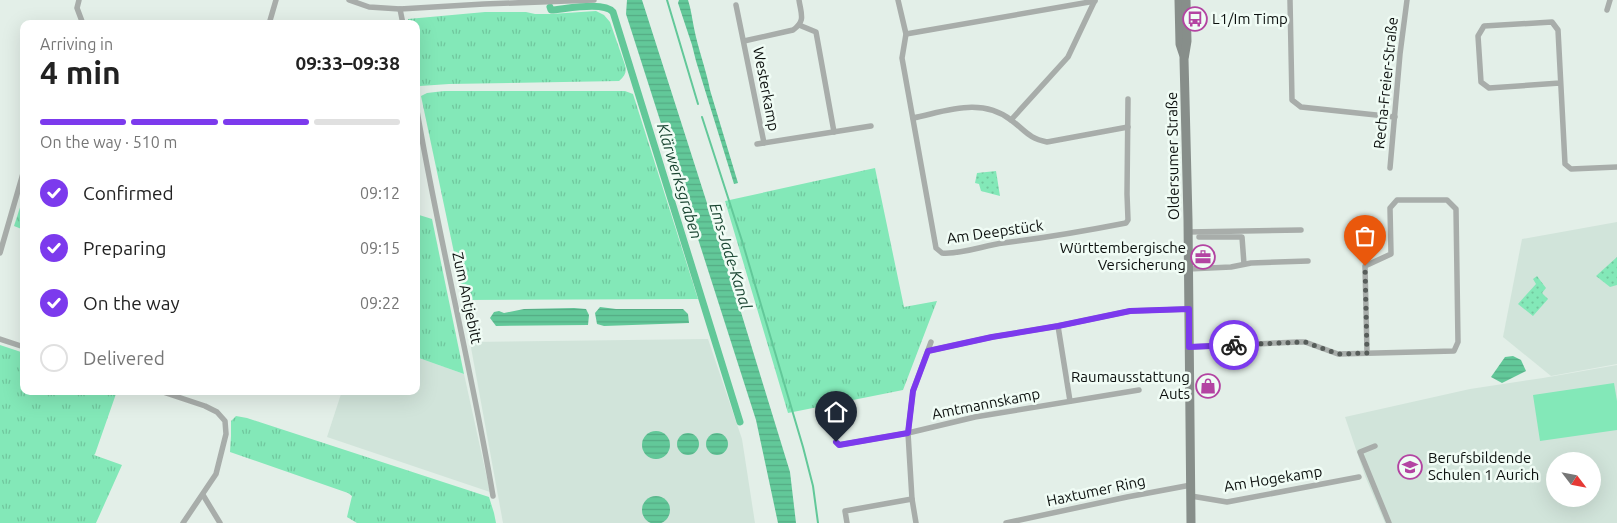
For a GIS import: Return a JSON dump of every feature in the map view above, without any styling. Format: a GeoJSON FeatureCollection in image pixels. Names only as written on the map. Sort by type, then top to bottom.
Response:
{"type":"FeatureCollection","features":[{"type":"Feature","properties":{"kind":"main road","name":"Oldersumer Straße"},"geometry":{"type":"LineString","coordinates":[[1179,0],[1180,44],[1184,59]]}},
{"type":"Feature","properties":{"kind":"main road","name":"Oldersumer Straße"},"geometry":{"type":"LineString","coordinates":[[1186,0],[1187,41],[1184,59],[1191,523]]}},
{"type":"Feature","properties":{"kind":"street"},"geometry":{"type":"LineString","coordinates":[[79,0],[77,8],[82,20]]}},
{"type":"Feature","properties":{"kind":"street"},"geometry":{"type":"LineString","coordinates":[[270,20],[276,0]]}},
{"type":"Feature","properties":{"kind":"street"},"geometry":{"type":"LineString","coordinates":[[349,0],[369,7],[400,9],[594,0]]}},
{"type":"Feature","properties":{"kind":"street"},"geometry":{"type":"LineString","coordinates":[[799,0],[802,18],[799,25],[816,32],[834,132]]}},
{"type":"Feature","properties":{"kind":"street","name":"Am Deepstück"},"geometry":{"type":"LineString","coordinates":[[898,0],[906,34],[902,58],[936,248],[939,251],[945,253],[1003,243],[1021,242],[1126,223],[1128,220],[1126,194],[1128,99]]}},
{"type":"Feature","properties":{"kind":"street"},"geometry":{"type":"LineString","coordinates":[[1290,0],[1292,100],[1302,107],[1395,117]]}},
{"type":"Feature","properties":{"kind":"street","name":"Recha-Freier-Straße"},"geometry":{"type":"LineString","coordinates":[[1390,168],[1406,0]]}},
{"type":"Feature","properties":{"kind":"street"},"geometry":{"type":"LineString","coordinates":[[1607,10],[1610,0]]}},
{"type":"Feature","properties":{"kind":"street"},"geometry":{"type":"LineString","coordinates":[[906,34],[1095,1]]}},
{"type":"Feature","properties":{"kind":"street"},"geometry":{"type":"LineString","coordinates":[[1011,120],[1068,57],[1095,1]]}},
{"type":"Feature","properties":{"kind":"street","name":"Westerkamp"},"geometry":{"type":"LineString","coordinates":[[736,5],[764,143]]}},
{"type":"Feature","properties":{"kind":"street"},"geometry":{"type":"LineString","coordinates":[[400,9],[402,20]]}},
{"type":"Feature","properties":{"kind":"street"},"geometry":{"type":"LineString","coordinates":[[1560,83],[1489,88],[1481,82],[1478,36],[1484,26],[1552,22],[1558,30],[1565,164],[1571,169],[1617,167]]}},
{"type":"Feature","properties":{"kind":"street","name":"Westerkamp"},"geometry":{"type":"LineString","coordinates":[[744,41],[793,30],[799,25]]}},
{"type":"Feature","properties":{"kind":"street"},"geometry":{"type":"LineString","coordinates":[[913,118],[966,107],[981,107],[997,110],[1035,140],[1047,142],[1128,128]]}},
{"type":"Feature","properties":{"kind":"street","name":"Zum Antjebitt"},"geometry":{"type":"LineString","coordinates":[[420,125],[452,289],[482,425],[493,496]]}},
{"type":"Feature","properties":{"kind":"street","name":"Westerkamp"},"geometry":{"type":"LineString","coordinates":[[757,144],[871,126]]}},
{"type":"Feature","properties":{"kind":"street"},"geometry":{"type":"LineString","coordinates":[[0,253],[20,184]]}},
{"type":"Feature","properties":{"kind":"street"},"geometry":{"type":"LineString","coordinates":[[1189,347],[1305,342],[1338,354],[1454,351],[1458,342],[1456,209],[1447,200],[1397,200],[1390,208],[1391,254],[1365,266],[1367,353]]}},
{"type":"Feature","properties":{"kind":"street"},"geometry":{"type":"LineString","coordinates":[[1188,232],[1301,230]]}},
{"type":"Feature","properties":{"kind":"street"},"geometry":{"type":"LineString","coordinates":[[1199,237],[1242,236],[1244,264]]}},
{"type":"Feature","properties":{"kind":"street"},"geometry":{"type":"LineString","coordinates":[[1188,268],[1308,261]]}},
{"type":"Feature","properties":{"kind":"street"},"geometry":{"type":"LineString","coordinates":[[928,351],[1130,311],[1189,309]]}},
{"type":"Feature","properties":{"kind":"street"},"geometry":{"type":"LineString","coordinates":[[1058,326],[1070,401]]}},
{"type":"Feature","properties":{"kind":"street"},"geometry":{"type":"LineString","coordinates":[[0,339],[20,346]]}},
{"type":"Feature","properties":{"kind":"street"},"geometry":{"type":"LineString","coordinates":[[916,523],[912,499],[908,433],[913,391],[931,342]]}},
{"type":"Feature","properties":{"kind":"street","name":"Amtmannskamp"},"geometry":{"type":"LineString","coordinates":[[836,442],[839,445],[908,433],[974,417],[1139,390]]}},
{"type":"Feature","properties":{"kind":"street"},"geometry":{"type":"LineString","coordinates":[[172,395],[205,406],[217,412],[225,421],[226,434],[216,474],[183,523]]}},
{"type":"Feature","properties":{"kind":"street"},"geometry":{"type":"LineString","coordinates":[[1375,446],[1360,452],[1389,523]]}},
{"type":"Feature","properties":{"kind":"street","name":"Am Hogekamp"},"geometry":{"type":"LineString","coordinates":[[1191,496],[1227,502],[1360,477]]}},
{"type":"Feature","properties":{"kind":"street","name":"Haxtumer Ring"},"geometry":{"type":"LineString","coordinates":[[1006,523],[1127,497],[1191,486]]}},
{"type":"Feature","properties":{"kind":"street"},"geometry":{"type":"LineString","coordinates":[[203,495],[220,523]]}},
{"type":"Feature","properties":{"kind":"street"},"geometry":{"type":"LineString","coordinates":[[847,523],[845,511],[912,499]]}},
{"type":"Feature","properties":{"kind":"shaded area"},"geometry":{"type":"Polygon","coordinates":[[[1617,222],[1617,364],[1551,376],[1503,337],[1522,239],[1617,222]]]}},
{"type":"Feature","properties":{"kind":"shaded area"},"geometry":{"type":"Polygon","coordinates":[[[708,339],[742,439],[755,523],[503,523],[470,342],[708,339]]]}},
{"type":"Feature","properties":{"kind":"shaded area"},"geometry":{"type":"Polygon","coordinates":[[[420,358],[464,374],[490,492],[327,437],[341,395],[420,395],[420,358]]]}},
{"type":"Feature","properties":{"kind":"shaded area"},"geometry":{"type":"Polygon","coordinates":[[[1617,365],[1617,523],[1385,523],[1365,476],[1345,417],[1470,389],[1617,365]]]}},
{"type":"Feature","properties":{"kind":"green space"},"geometry":{"type":"Polygon","coordinates":[[[596,11],[604,15],[610,22],[625,65],[626,70],[623,77],[619,81],[420,86],[420,20],[408,19],[485,12],[551,14],[596,11]]]}},
{"type":"Feature","properties":{"kind":"green space"},"geometry":{"type":"Polygon","coordinates":[[[444,91],[625,91],[633,94],[698,299],[464,300],[421,96],[427,93],[444,91]]]}},
{"type":"Feature","properties":{"kind":"green space"},"geometry":{"type":"Polygon","coordinates":[[[875,168],[904,307],[937,301],[903,390],[788,413],[725,201],[875,168]]]}},
{"type":"Feature","properties":{"kind":"green space"},"geometry":{"type":"Polygon","coordinates":[[[996,171],[1000,196],[981,191],[979,184],[975,183],[977,173],[996,171]]]}},
{"type":"Feature","properties":{"kind":"green space"},"geometry":{"type":"Polygon","coordinates":[[[20,207],[20,228],[14,226],[20,207]]]}},
{"type":"Feature","properties":{"kind":"green space"},"geometry":{"type":"Polygon","coordinates":[[[420,215],[432,219],[464,374],[420,358],[420,215]]]}},
{"type":"Feature","properties":{"kind":"green space"},"geometry":{"type":"Polygon","coordinates":[[[1617,257],[1617,285],[1610,287],[1596,276],[1617,257]]]}},
{"type":"Feature","properties":{"kind":"green space"},"geometry":{"type":"Polygon","coordinates":[[[1537,276],[1546,288],[1542,293],[1548,299],[1533,316],[1518,304],[1536,284],[1533,279],[1537,276]]]}},
{"type":"Feature","properties":{"kind":"green space"},"geometry":{"type":"Polygon","coordinates":[[[0,345],[20,352],[20,395],[116,395],[94,455],[122,465],[96,523],[0,523],[0,345]]]}},
{"type":"Feature","properties":{"kind":"green space"},"geometry":{"type":"Polygon","coordinates":[[[1614,383],[1617,401],[1617,430],[1540,441],[1533,395],[1614,383]]]}},
{"type":"Feature","properties":{"kind":"green space"},"geometry":{"type":"Polygon","coordinates":[[[236,416],[489,497],[496,523],[357,523],[347,517],[352,496],[348,493],[230,452],[231,421],[236,416]]]}},
{"type":"Feature","properties":{"kind":"water"},"geometry":{"type":"Polygon","coordinates":[[[627,0],[642,0],[790,472],[796,523],[778,523],[756,420],[626,14],[627,0]]]}},
{"type":"Feature","properties":{"kind":"water"},"geometry":{"type":"Polygon","coordinates":[[[679,0],[688,0],[710,90],[738,183],[734,184],[678,3],[679,0]]]}},
{"type":"Feature","properties":{"kind":"water"},"geometry":{"type":"Polygon","coordinates":[[[600,307],[616,309],[683,309],[688,314],[689,323],[604,326],[597,324],[595,313],[600,307]]]}},
{"type":"Feature","properties":{"kind":"water"},"geometry":{"type":"Polygon","coordinates":[[[524,309],[586,309],[589,315],[588,325],[496,326],[490,318],[494,312],[499,311],[504,313],[524,309]]]}},
{"type":"Feature","properties":{"kind":"water"},"geometry":{"type":"Polygon","coordinates":[[[1513,356],[1521,360],[1526,371],[1502,383],[1491,377],[1505,357],[1513,356]]]}},
{"type":"Feature","properties":{"kind":"water"},"geometry":{"type":"Polygon","coordinates":[[[656,431],[666,435],[670,445],[666,455],[656,459],[646,455],[642,445],[646,435],[656,431]]]}},
{"type":"Feature","properties":{"kind":"water"},"geometry":{"type":"Polygon","coordinates":[[[688,433],[696,436],[699,444],[696,452],[688,455],[680,452],[677,444],[680,436],[688,433]]]}},
{"type":"Feature","properties":{"kind":"water"},"geometry":{"type":"Polygon","coordinates":[[[717,433],[725,436],[728,444],[725,452],[717,455],[709,452],[706,444],[709,436],[717,433]]]}},
{"type":"Feature","properties":{"kind":"water"},"geometry":{"type":"Polygon","coordinates":[[[656,496],[666,500],[670,510],[666,520],[656,524],[646,520],[642,510],[646,500],[656,496]]]}},
{"type":"Feature","properties":{"kind":"waterway"},"geometry":{"type":"LineString","coordinates":[[667,0],[698,104]]}},
{"type":"Feature","properties":{"kind":"waterway","name":"Klärwerksgraben"},"geometry":{"type":"LineString","coordinates":[[550,7],[551,10],[593,6],[602,7],[613,12],[740,422]]}},
{"type":"Feature","properties":{"kind":"waterway","name":"Ems-Jade-Kanal"},"geometry":{"type":"LineString","coordinates":[[702,117],[743,244],[803,447],[813,486],[818,523]]}},
{"type":"Feature","properties":{"kind":"way so far"},"geometry":{"type":"LineString","coordinates":[[1234,345],[1305,342],[1338,354],[1367,353],[1365,266]]}},
{"type":"Feature","properties":{"kind":"place","name":"L1/Im Timp"},"geometry":{"type":"Point","coordinates":[1195,19]}},
{"type":"Feature","properties":{"kind":"place","name":"Württembergische Versicherung"},"geometry":{"type":"Point","coordinates":[1203,257]}},
{"type":"Feature","properties":{"kind":"place","name":"Raumausstattung Auts"},"geometry":{"type":"Point","coordinates":[1208,386]}},
{"type":"Feature","properties":{"kind":"place","name":"Berufsbildende Schulen 1 Aurich"},"geometry":{"type":"Point","coordinates":[1410,467]}},
{"type":"Feature","properties":{"kind":"route"},"geometry":{"type":"LineString","coordinates":[[836,442],[839,445],[908,433],[913,391],[928,351],[1130,311],[1189,309],[1189,347],[1234,345]]}}]}
